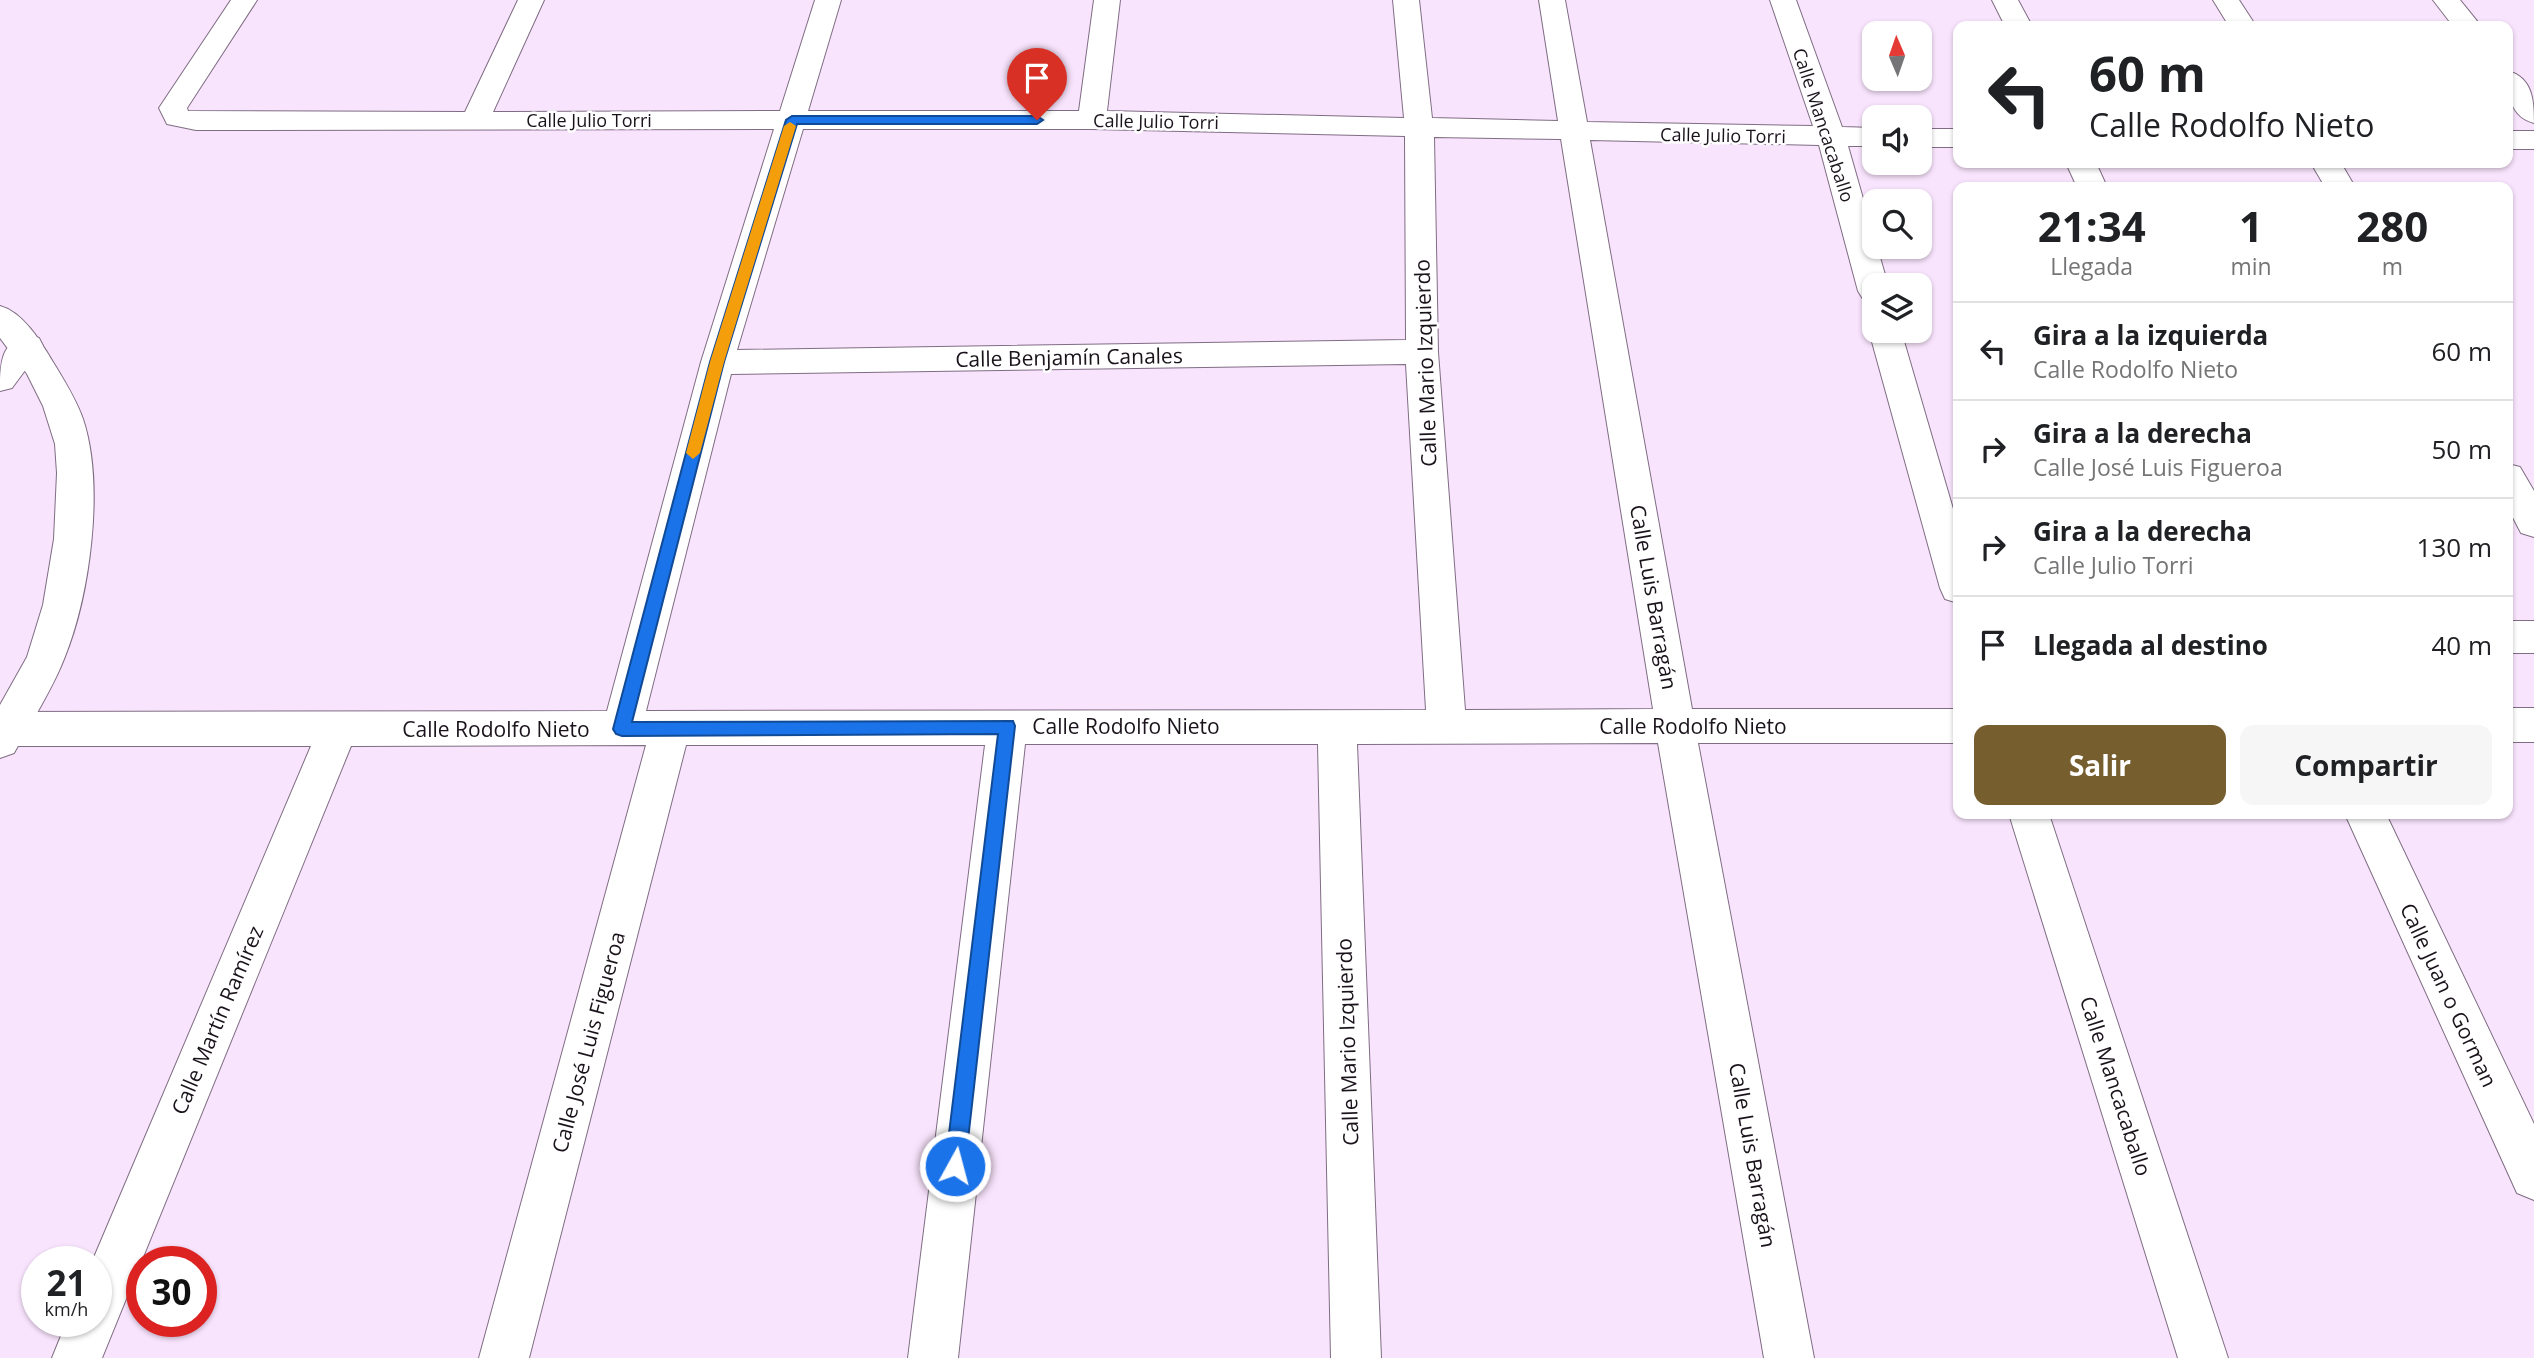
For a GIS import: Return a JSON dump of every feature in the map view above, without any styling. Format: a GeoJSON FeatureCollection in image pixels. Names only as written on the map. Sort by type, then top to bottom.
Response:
{"type":"FeatureCollection","features":[{"type":"Feature","properties":{"kind":"street","name":"Calle Julio Torri"},"geometry":{"type":"LineString","coordinates":[[244,0],[173,108],[177,118],[1092,120],[1862,137]]}},
{"type":"Feature","properties":{"kind":"street"},"geometry":{"type":"LineString","coordinates":[[475,120],[531,0]]}},
{"type":"Feature","properties":{"kind":"street"},"geometry":{"type":"LineString","coordinates":[[622,729],[717,362],[828,0]]}},
{"type":"Feature","properties":{"kind":"street"},"geometry":{"type":"LineString","coordinates":[[1092,120],[1107,0]]}},
{"type":"Feature","properties":{"kind":"street","name":"Calle Mario Izquierdo"},"geometry":{"type":"LineString","coordinates":[[1406,0],[1419,128],[1422,352],[1447,726]]}},
{"type":"Feature","properties":{"kind":"street","name":"Calle Luis Barragán"},"geometry":{"type":"LineString","coordinates":[[1552,0],[1675,726],[1789,1358]]}},
{"type":"Feature","properties":{"kind":"street","name":"Calle Mancacaballo"},"geometry":{"type":"LineString","coordinates":[[1783,0],[1830,137],[1869,273]]}},
{"type":"Feature","properties":{"kind":"street"},"geometry":{"type":"LineString","coordinates":[[2006,0],[2016,21]]}},
{"type":"Feature","properties":{"kind":"street"},"geometry":{"type":"LineString","coordinates":[[2226,0],[2239,21]]}},
{"type":"Feature","properties":{"kind":"street"},"geometry":{"type":"LineString","coordinates":[[2446,0],[2463,21]]}},
{"type":"Feature","properties":{"kind":"street"},"geometry":{"type":"LineString","coordinates":[[2513,87],[2534,114]]}},
{"type":"Feature","properties":{"kind":"street"},"geometry":{"type":"LineString","coordinates":[[1932,138],[1953,138]]}},
{"type":"Feature","properties":{"kind":"street"},"geometry":{"type":"LineString","coordinates":[[2513,140],[2534,140]]}},
{"type":"Feature","properties":{"kind":"street"},"geometry":{"type":"LineString","coordinates":[[0,317],[27,346],[67,421],[73,465],[73,528],[66,594],[46,658],[2,733]]}},
{"type":"Feature","properties":{"kind":"street"},"geometry":{"type":"LineString","coordinates":[[1888,343],[1953,570]]}},
{"type":"Feature","properties":{"kind":"street"},"geometry":{"type":"LineString","coordinates":[[0,379],[27,346]]}},
{"type":"Feature","properties":{"kind":"street","name":"Calle Benjamín Canales"},"geometry":{"type":"LineString","coordinates":[[717,362],[1422,352]]}},
{"type":"Feature","properties":{"kind":"street"},"geometry":{"type":"LineString","coordinates":[[2513,486],[2534,523]]}},
{"type":"Feature","properties":{"kind":"street"},"geometry":{"type":"LineString","coordinates":[[2513,637],[2534,637]]}},
{"type":"Feature","properties":{"kind":"street"},"geometry":{"type":"LineString","coordinates":[[2513,725],[2534,725]]}},
{"type":"Feature","properties":{"kind":"street"},"geometry":{"type":"LineString","coordinates":[[933,1358],[1007,726]]}},
{"type":"Feature","properties":{"kind":"street","name":"Calle Mario Izquierdo"},"geometry":{"type":"LineString","coordinates":[[1337,726],[1356,1358]]}},
{"type":"Feature","properties":{"kind":"street","name":"Calle Rodolfo Nieto"},"geometry":{"type":"LineString","coordinates":[[2,733],[671,727],[1953,726]]}},
{"type":"Feature","properties":{"kind":"street","name":"Calle José Luis Figueroa"},"geometry":{"type":"LineString","coordinates":[[504,1358],[671,727]]}},
{"type":"Feature","properties":{"kind":"street","name":"Calle Martín Ramírez"},"geometry":{"type":"LineString","coordinates":[[112,1273],[338,729]]}},
{"type":"Feature","properties":{"kind":"street","name":"Calle Mancacaballo"},"geometry":{"type":"LineString","coordinates":[[2031,819],[2203,1358]]}},
{"type":"Feature","properties":{"kind":"street","name":"Calle Juan o Gorman"},"geometry":{"type":"LineString","coordinates":[[2367,819],[2534,1176]]}},
{"type":"Feature","properties":{"kind":"street"},"geometry":{"type":"LineString","coordinates":[[77,1358],[86,1337]]}},
{"type":"Feature","properties":{"kind":"slow traffic"},"geometry":{"type":"LineString","coordinates":[[693,453],[717,362],[790,126]]}},
{"type":"Feature","properties":{"kind":"route"},"geometry":{"type":"LineString","coordinates":[[955,1166],[1007,726],[622,729],[717,362],[792,120],[1037,120]]}}]}
